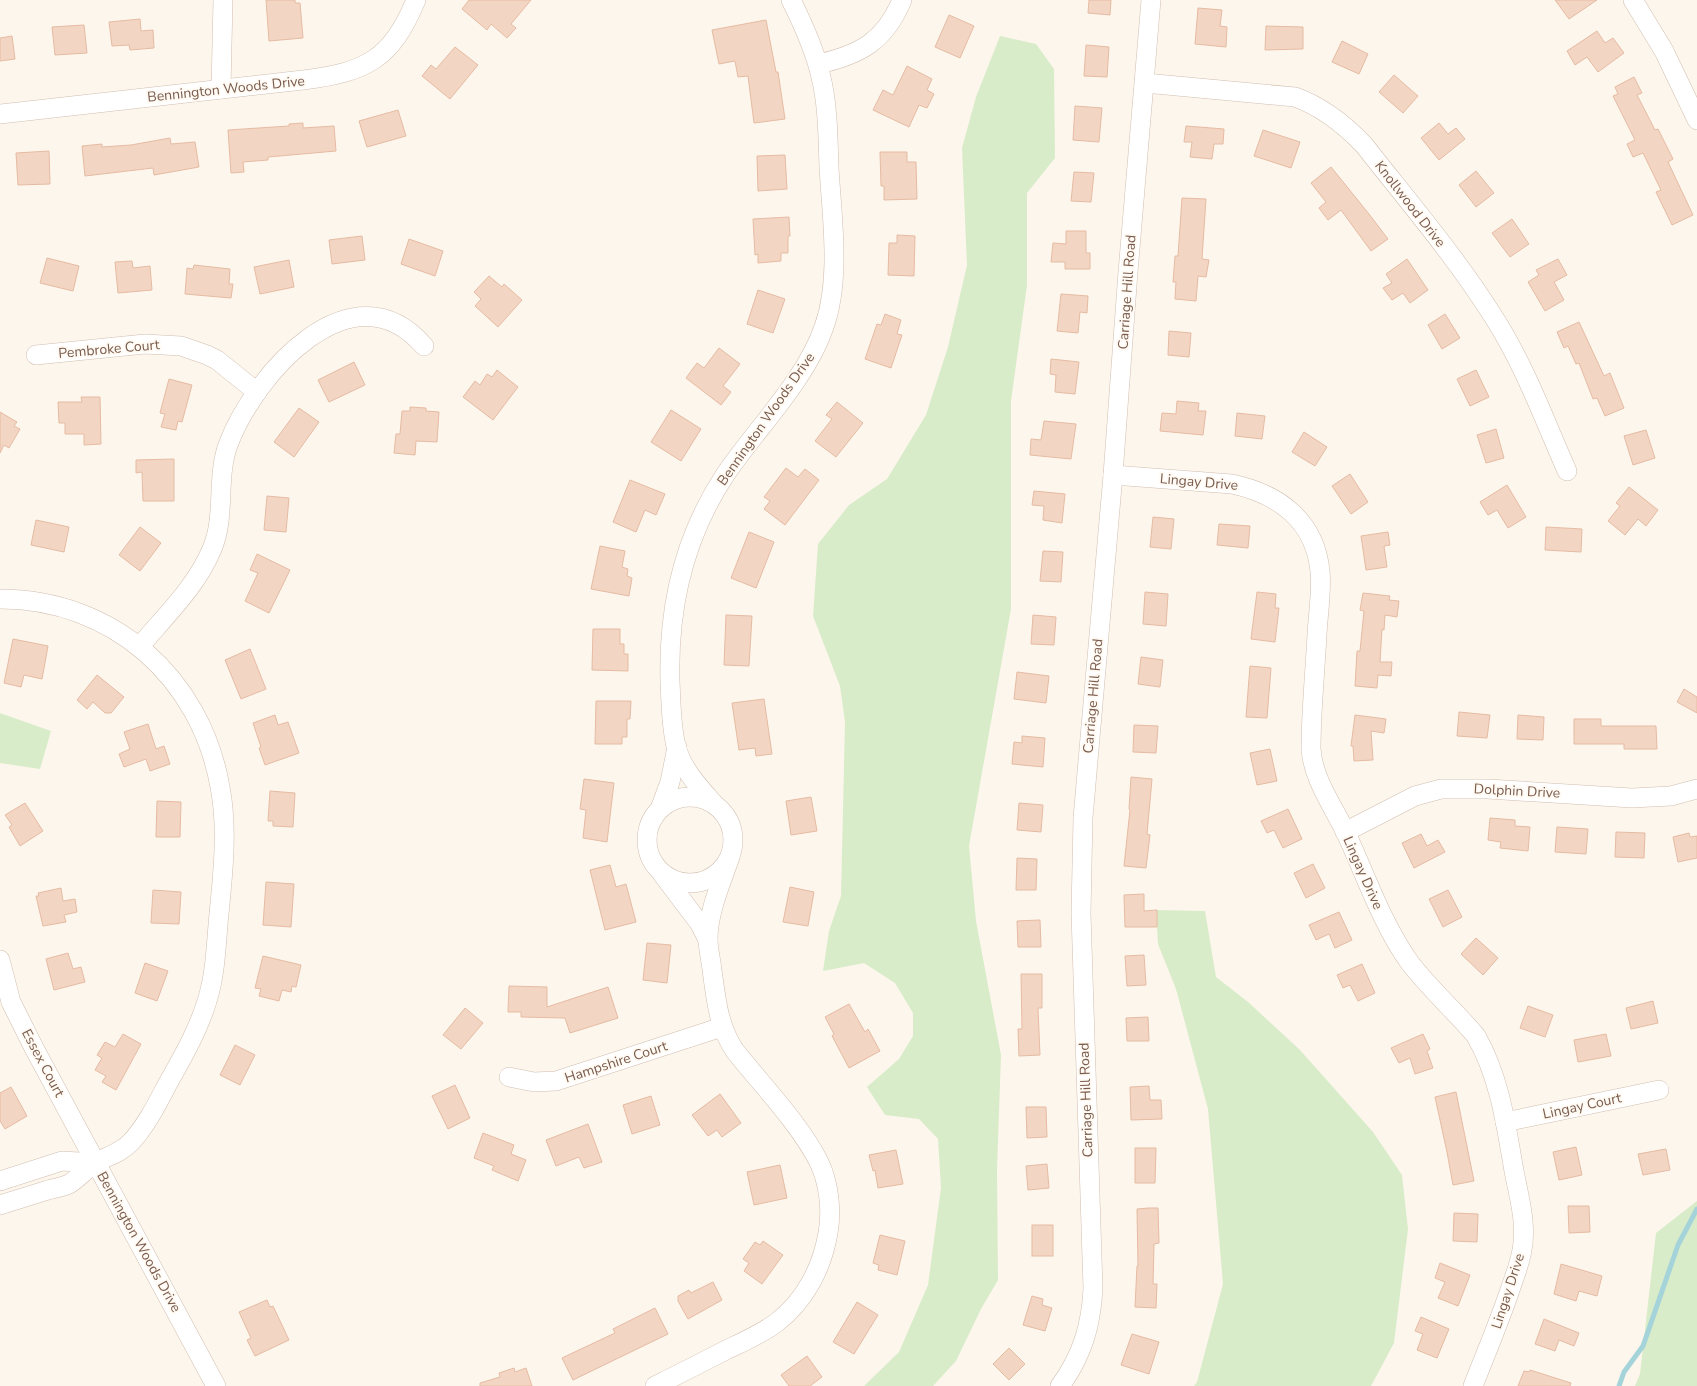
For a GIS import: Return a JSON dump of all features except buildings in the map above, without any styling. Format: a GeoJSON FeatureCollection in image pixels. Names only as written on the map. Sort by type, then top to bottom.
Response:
{"type":"FeatureCollection","features":[{"type":"Feature","properties":{"kind":"street"},"geometry":{"type":"LineString","coordinates":[[221,89],[223,0]]}},
{"type":"Feature","properties":{"kind":"street","name":"Bennington Woods Drive"},"geometry":{"type":"LineString","coordinates":[[0,114],[323,78],[342,73],[361,66],[381,55],[405,26],[416,0]]}},
{"type":"Feature","properties":{"kind":"street","name":"Bennington Woods Drive"},"geometry":{"type":"LineString","coordinates":[[655,1386],[755,1336],[785,1316],[804,1294],[814,1277],[824,1253],[829,1219],[828,1198],[820,1165],[797,1128],[734,1051],[727,1039],[718,1009],[708,940],[700,924],[652,862],[646,844],[649,826],[660,809],[670,782],[676,747],[670,693],[671,629],[677,589],[688,550],[706,508],[724,477],[812,356],[828,314],[833,282],[832,224],[824,97],[818,64],[791,0]]}},
{"type":"Feature","properties":{"kind":"street"},"geometry":{"type":"LineString","coordinates":[[818,64],[847,56],[866,46],[880,35],[891,21],[902,0]]}},
{"type":"Feature","properties":{"kind":"street","name":"Carriage Hill Road"},"geometry":{"type":"LineString","coordinates":[[1060,1386],[1079,1354],[1092,1311],[1081,913],[1083,818],[1151,0]]}},
{"type":"Feature","properties":{"kind":"street"},"geometry":{"type":"LineString","coordinates":[[1632,0],[1664,51],[1697,120]]}},
{"type":"Feature","properties":{"kind":"street","name":"Knollwood Drive"},"geometry":{"type":"LineString","coordinates":[[1145,83],[1295,97],[1323,110],[1350,131],[1364,145],[1462,271],[1493,316],[1519,362],[1567,471]]}},
{"type":"Feature","properties":{"kind":"street"},"geometry":{"type":"LineString","coordinates":[[140,646],[196,580],[208,558],[219,527],[223,469],[228,445],[244,412],[257,392],[287,357],[308,338],[325,328],[343,320],[370,316],[388,319],[404,326],[424,346]]}},
{"type":"Feature","properties":{"kind":"street","name":"Pembroke Court"},"geometry":{"type":"LineString","coordinates":[[36,355],[145,344],[181,346],[217,360],[257,392]]}},
{"type":"Feature","properties":{"kind":"street","name":"Lingay Drive"},"geometry":{"type":"LineString","coordinates":[[1113,475],[1232,484],[1248,487],[1261,492],[1292,512],[1306,529],[1316,551],[1320,572],[1311,758],[1316,774],[1388,926],[1410,963],[1470,1029],[1484,1050],[1493,1072],[1505,1122],[1521,1207],[1523,1227],[1522,1249],[1505,1307],[1473,1386]]}},
{"type":"Feature","properties":{"kind":"street","name":"Bennington Woods Drive"},"geometry":{"type":"LineString","coordinates":[[0,598],[33,601],[75,610],[111,626],[140,646],[159,664],[188,702],[205,735],[215,763],[223,813],[223,871],[211,988],[205,1010],[157,1103],[132,1142],[113,1155],[96,1163],[216,1386]]}},
{"type":"Feature","properties":{"kind":"street","name":"Bennington Woods Drive"},"geometry":{"type":"LineString","coordinates":[[676,747],[694,781],[725,814],[734,840],[716,899],[708,940]]}},
{"type":"Feature","properties":{"kind":"street","name":"Dolphin Drive"},"geometry":{"type":"LineString","coordinates":[[1345,832],[1416,796],[1441,789],[1481,788],[1632,798],[1671,796],[1697,789]]}},
{"type":"Feature","properties":{"kind":"street"},"geometry":{"type":"LineString","coordinates":[[660,809],[671,801],[685,797],[699,798],[714,804]]}},
{"type":"Feature","properties":{"kind":"street"},"geometry":{"type":"LineString","coordinates":[[662,874],[680,882],[693,884],[702,882],[720,872],[730,857]]}},
{"type":"Feature","properties":{"kind":"street","name":"Essex Court"},"geometry":{"type":"LineString","coordinates":[[0,960],[11,1002],[96,1163]]}},
{"type":"Feature","properties":{"kind":"street","name":"Hampshire Court"},"geometry":{"type":"LineString","coordinates":[[508,1077],[534,1082],[556,1081],[722,1027]]}},
{"type":"Feature","properties":{"kind":"street","name":"Lingay Court"},"geometry":{"type":"LineString","coordinates":[[1505,1122],[1659,1090]]}},
{"type":"Feature","properties":{"kind":"street"},"geometry":{"type":"LineString","coordinates":[[0,1181],[62,1161],[96,1163]]}},
{"type":"Feature","properties":{"kind":"street"},"geometry":{"type":"LineString","coordinates":[[0,1205],[68,1184],[96,1163]]}},
{"type":"Feature","properties":{"kind":"green space"},"geometry":{"type":"Polygon","coordinates":[[[1000,36],[1036,44],[1054,69],[1055,158],[1027,193],[1027,285],[1011,401],[1011,609],[969,846],[976,921],[1001,1055],[997,1169],[998,1280],[981,1309],[956,1361],[933,1386],[864,1386],[899,1352],[928,1285],[941,1188],[938,1139],[919,1119],[885,1115],[867,1087],[899,1059],[913,1036],[913,1013],[895,983],[864,963],[823,971],[829,931],[841,896],[845,722],[840,686],[813,616],[818,544],[849,505],[887,479],[926,415],[948,347],[967,265],[962,148],[976,97],[1000,36]]]}},
{"type":"Feature","properties":{"kind":"green space"},"geometry":{"type":"Polygon","coordinates":[[[0,713],[51,731],[40,769],[0,763],[0,713]]]}},
{"type":"Feature","properties":{"kind":"green space"},"geometry":{"type":"Polygon","coordinates":[[[1156,910],[1205,911],[1216,977],[1248,1002],[1300,1050],[1373,1132],[1402,1175],[1408,1229],[1394,1343],[1371,1386],[1194,1386],[1197,1382],[1223,1284],[1208,1109],[1176,989],[1158,944],[1156,910]]]}},
{"type":"Feature","properties":{"kind":"green space"},"geometry":{"type":"Polygon","coordinates":[[[1697,1201],[1697,1386],[1635,1386],[1640,1374],[1656,1233],[1697,1201]]]}},
{"type":"Feature","properties":{"kind":"waterway"},"geometry":{"type":"LineString","coordinates":[[1619,1386],[1624,1372],[1643,1346],[1678,1245],[1697,1209]]}}]}
